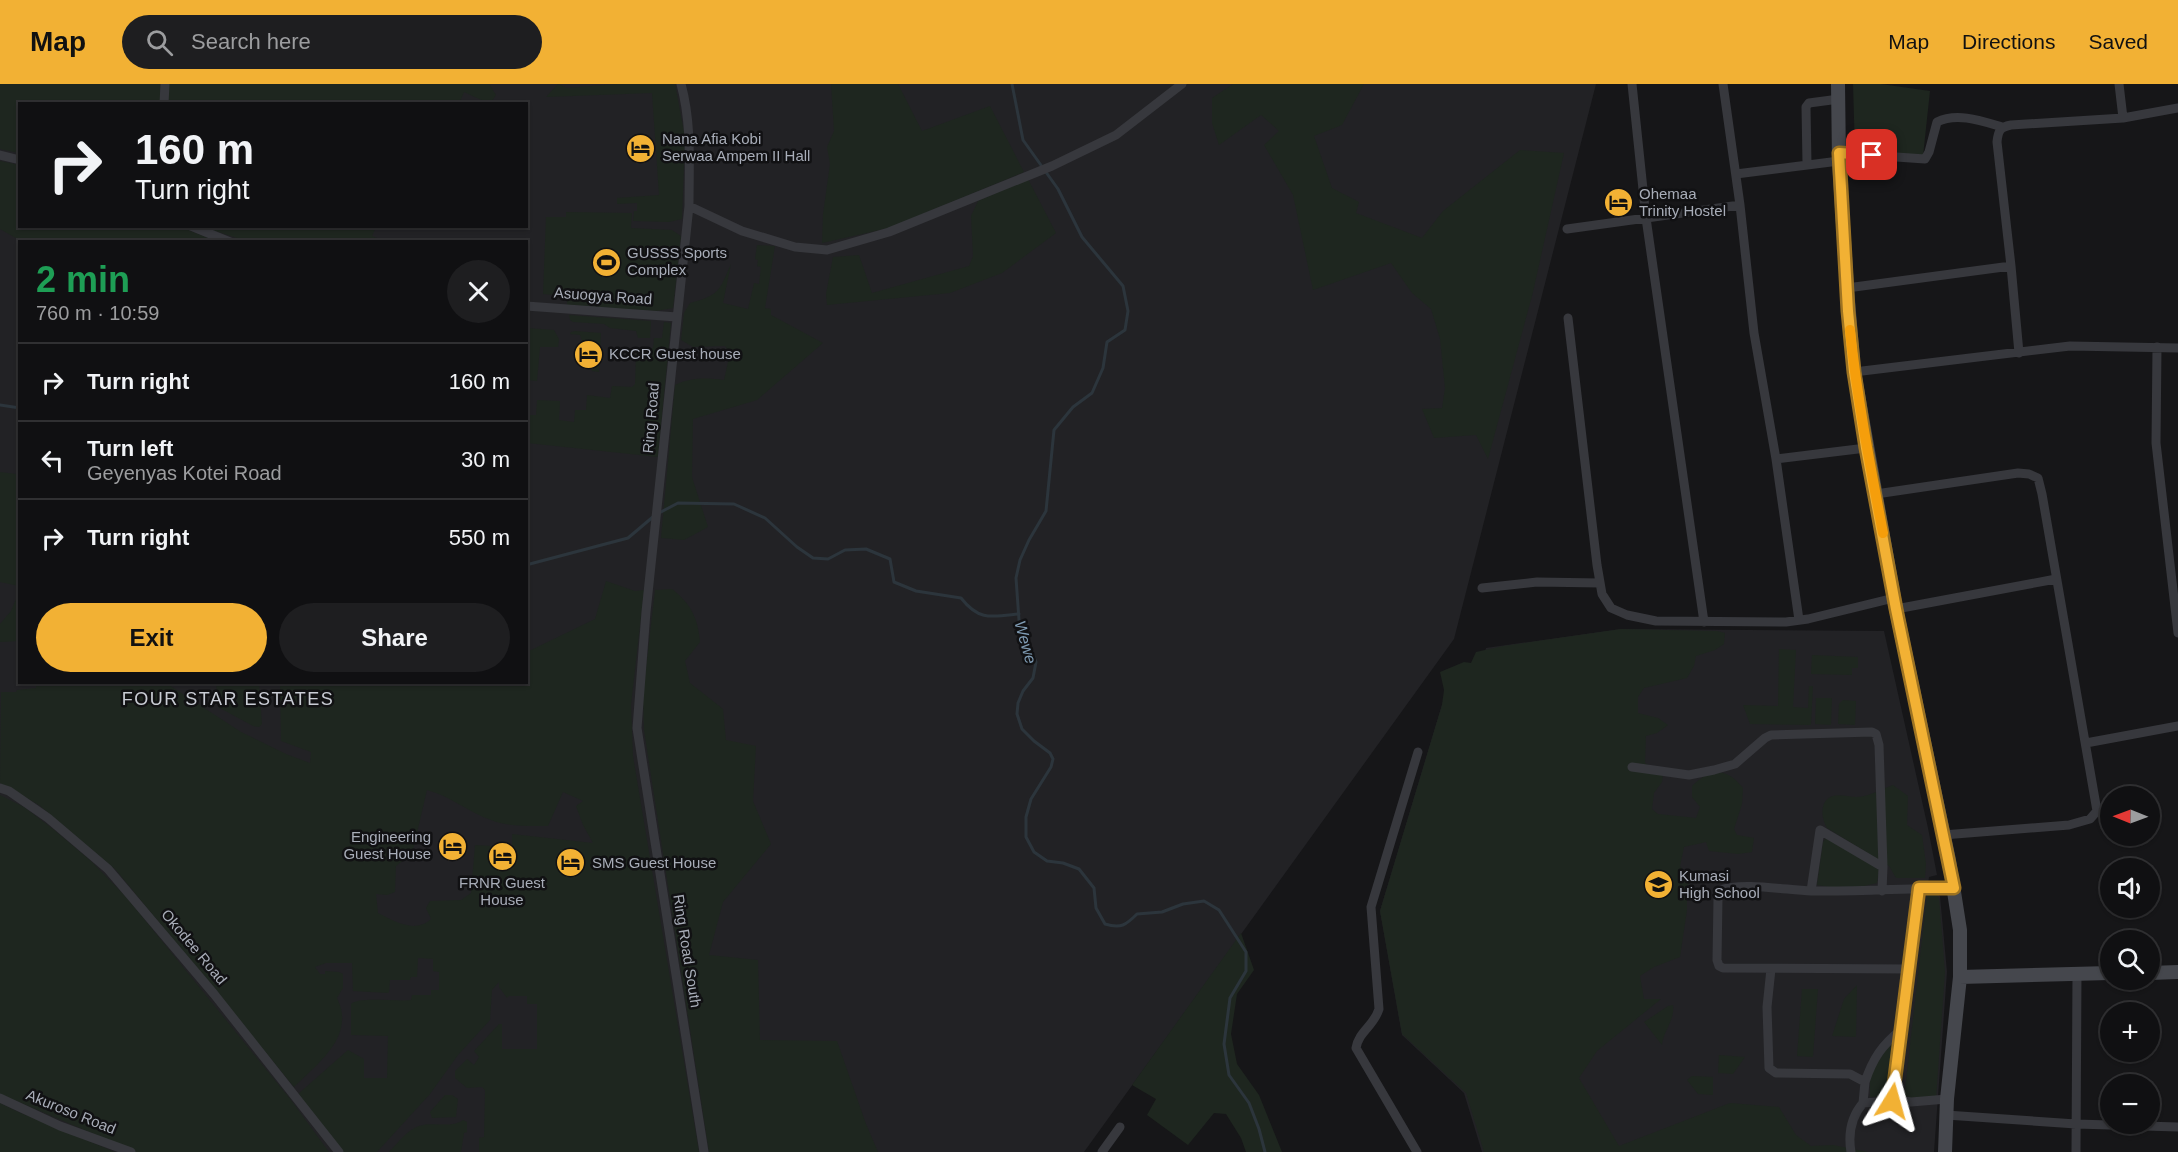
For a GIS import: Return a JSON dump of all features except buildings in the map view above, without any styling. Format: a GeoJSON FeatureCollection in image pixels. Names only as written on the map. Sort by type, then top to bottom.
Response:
{"type":"FeatureCollection","features":[{"type":"Feature","properties":{"kind":"street"},"geometry":{"type":"LineString","coordinates":[[164,102],[165,84]]}},
{"type":"Feature","properties":{"kind":"street","name":"Ring Road"},"geometry":{"type":"LineString","coordinates":[[646,612],[689,206],[688,117],[681,84]]}},
{"type":"Feature","properties":{"kind":"street"},"geometry":{"type":"LineString","coordinates":[[689,206],[742,231],[795,247],[827,250],[889,232],[1047,168],[1116,135],[1182,84]]}},
{"type":"Feature","properties":{"kind":"street"},"geometry":{"type":"LineString","coordinates":[[1632,84],[1646,218],[1704,621]]}},
{"type":"Feature","properties":{"kind":"street"},"geometry":{"type":"LineString","coordinates":[[1723,84],[1740,205],[1754,333],[1776,459],[1799,620]]}},
{"type":"Feature","properties":{"kind":"street"},"geometry":{"type":"LineString","coordinates":[[1838,84],[1839,157],[1846,288],[1854,372],[1895,604],[1954,888],[1960,930],[1960,977],[1947,1099],[1946,1152]]}},
{"type":"Feature","properties":{"kind":"street"},"geometry":{"type":"LineString","coordinates":[[2119,84],[2123,118]]}},
{"type":"Feature","properties":{"kind":"street"},"geometry":{"type":"LineString","coordinates":[[1808,164],[1806,107],[1809,103],[1839,99]]}},
{"type":"Feature","properties":{"kind":"street"},"geometry":{"type":"LineString","coordinates":[[1736,174],[1808,164],[1839,157],[1925,159],[1937,122],[1947,117],[1969,118],[2002,127],[2123,118],[2178,108]]}},
{"type":"Feature","properties":{"kind":"street"},"geometry":{"type":"LineString","coordinates":[[2002,127],[1998,131],[1997,142],[2019,353]]}},
{"type":"Feature","properties":{"kind":"street"},"geometry":{"type":"LineString","coordinates":[[0,155],[18,160]]}},
{"type":"Feature","properties":{"kind":"street"},"geometry":{"type":"LineString","coordinates":[[1567,229],[1740,205]]}},
{"type":"Feature","properties":{"kind":"street"},"geometry":{"type":"LineString","coordinates":[[196,228],[225,240]]}},
{"type":"Feature","properties":{"kind":"street"},"geometry":{"type":"LineString","coordinates":[[1846,288],[2011,266]]}},
{"type":"Feature","properties":{"kind":"street","name":"Asuogya Road"},"geometry":{"type":"LineString","coordinates":[[528,306],[677,317]]}},
{"type":"Feature","properties":{"kind":"street"},"geometry":{"type":"LineString","coordinates":[[1568,318],[1600,583],[1602,594],[1611,608],[1627,615],[1656,621],[1799,620],[2056,579]]}},
{"type":"Feature","properties":{"kind":"street"},"geometry":{"type":"LineString","coordinates":[[1854,372],[2070,346],[2178,348]]}},
{"type":"Feature","properties":{"kind":"street"},"geometry":{"type":"LineString","coordinates":[[2157,347],[2156,443],[2175,590],[2178,633]]}},
{"type":"Feature","properties":{"kind":"street"},"geometry":{"type":"LineString","coordinates":[[1776,459],[1866,448]]}},
{"type":"Feature","properties":{"kind":"street"},"geometry":{"type":"LineString","coordinates":[[1876,494],[2018,473],[2038,478],[2042,494],[2097,811],[2091,819],[2069,825],[1943,835]]}},
{"type":"Feature","properties":{"kind":"street"},"geometry":{"type":"LineString","coordinates":[[1482,588],[1537,582],[1600,583]]}},
{"type":"Feature","properties":{"kind":"street","name":"Ring Road South"},"geometry":{"type":"LineString","coordinates":[[646,612],[637,728],[704,1152]]}},
{"type":"Feature","properties":{"kind":"street"},"geometry":{"type":"LineString","coordinates":[[2086,743],[2178,726]]}},
{"type":"Feature","properties":{"kind":"street"},"geometry":{"type":"LineString","coordinates":[[1632,767],[1689,775],[1735,764],[1771,735],[1872,732],[1876,734],[1879,745],[1882,891]]}},
{"type":"Feature","properties":{"kind":"street"},"geometry":{"type":"LineString","coordinates":[[1417,1152],[1356,1048],[1358,1039],[1376,1021],[1379,1010],[1371,907],[1418,752]]}},
{"type":"Feature","properties":{"kind":"street","name":"Okodee Road"},"geometry":{"type":"LineString","coordinates":[[0,788],[9,791],[48,818],[113,874],[214,993],[339,1152]]}},
{"type":"Feature","properties":{"kind":"street"},"geometry":{"type":"LineString","coordinates":[[1811,891],[1820,830],[1883,867]]}},
{"type":"Feature","properties":{"kind":"street"},"geometry":{"type":"LineString","coordinates":[[1910,969],[1731,969],[1719,966],[1717,960],[1719,890],[1751,888],[1882,891],[1954,888]]}},
{"type":"Feature","properties":{"kind":"street"},"geometry":{"type":"LineString","coordinates":[[1892,1101],[1919,888]]}},
{"type":"Feature","properties":{"kind":"street"},"geometry":{"type":"LineString","coordinates":[[1772,969],[1767,1007],[1769,1068],[1776,1073],[1850,1074],[1865,1082]]}},
{"type":"Feature","properties":{"kind":"street"},"geometry":{"type":"LineString","coordinates":[[2160,973],[2178,972]]}},
{"type":"Feature","properties":{"kind":"street"},"geometry":{"type":"LineString","coordinates":[[2076,1152],[2077,973]]}},
{"type":"Feature","properties":{"kind":"street"},"geometry":{"type":"LineString","coordinates":[[1960,977],[2100,973]]}},
{"type":"Feature","properties":{"kind":"street"},"geometry":{"type":"LineString","coordinates":[[1851,1152],[1850,1126],[1863,1103],[1865,1082],[1872,1060],[1889,1039],[1902,1029]]}},
{"type":"Feature","properties":{"kind":"street","name":"Akuroso Road"},"geometry":{"type":"LineString","coordinates":[[0,1098],[60,1126],[131,1152]]}},
{"type":"Feature","properties":{"kind":"street"},"geometry":{"type":"LineString","coordinates":[[1863,1103],[1947,1099]]}},
{"type":"Feature","properties":{"kind":"street"},"geometry":{"type":"LineString","coordinates":[[1946,1115],[2076,1124],[2178,1127]]}},
{"type":"Feature","properties":{"kind":"street"},"geometry":{"type":"LineString","coordinates":[[1102,1152],[1119,1127]]}},
{"type":"Feature","properties":{"kind":"shaded area"},"geometry":{"type":"Polygon","coordinates":[[[0,84],[1596,84],[1454,639],[1084,1152],[0,1152],[0,84]]]}},
{"type":"Feature","properties":{"kind":"shaded area"},"geometry":{"type":"Polygon","coordinates":[[[0,84],[160,84],[160,102],[18,102],[18,153],[0,149],[0,84]]]}},
{"type":"Feature","properties":{"kind":"shaded area"},"geometry":{"type":"Polygon","coordinates":[[[169,84],[489,84],[496,95],[491,102],[486,102],[464,92],[460,102],[168,102],[169,84]]]}},
{"type":"Feature","properties":{"kind":"shaded area"},"geometry":{"type":"Polygon","coordinates":[[[558,84],[567,88],[617,84],[675,84],[685,137],[682,219],[669,222],[633,221],[637,203],[617,204],[617,198],[659,195],[652,93],[546,97],[558,84]]]}},
{"type":"Feature","properties":{"kind":"shaded area"},"geometry":{"type":"Polygon","coordinates":[[[831,84],[898,84],[922,131],[990,106],[1024,172],[889,228],[822,243],[823,214],[830,164],[827,147],[834,131],[831,84]]]}},
{"type":"Feature","properties":{"kind":"shaded area"},"geometry":{"type":"Polygon","coordinates":[[[1233,84],[1364,84],[1342,125],[1314,136],[1332,188],[1359,202],[1356,213],[1422,238],[1443,211],[1520,150],[1564,153],[1533,292],[1488,459],[1476,435],[1434,438],[1422,409],[1442,408],[1445,388],[1440,339],[1431,309],[1412,293],[1391,263],[1313,290],[1293,195],[1264,145],[1279,131],[1261,115],[1219,145],[1212,123],[1212,98],[1233,84]]]}},
{"type":"Feature","properties":{"kind":"shaded area"},"geometry":{"type":"Polygon","coordinates":[[[1853,84],[1881,84],[1930,91],[1923,156],[1855,152],[1853,84]]]}},
{"type":"Feature","properties":{"kind":"shaded area"},"geometry":{"type":"Polygon","coordinates":[[[0,161],[18,165],[18,228],[183,228],[214,240],[19,240],[0,229],[0,161]]]}},
{"type":"Feature","properties":{"kind":"shaded area"},"geometry":{"type":"Polygon","coordinates":[[[1028,179],[1056,233],[1002,273],[950,293],[827,305],[826,294],[833,257],[859,255],[872,293],[969,266],[973,256],[971,216],[978,201],[1028,179]]]}},
{"type":"Feature","properties":{"kind":"shaded area","name":"GUSSS Sports Complex"},"geometry":{"type":"Polygon","coordinates":[[[566,212],[632,213],[631,228],[672,230],[681,236],[673,308],[656,311],[567,305],[567,296],[543,294],[546,217],[566,217],[566,212]]]}},
{"type":"Feature","properties":{"kind":"shaded area"},"geometry":{"type":"Polygon","coordinates":[[[206,228],[376,228],[372,236],[382,240],[243,240],[206,228]]]}},
{"type":"Feature","properties":{"kind":"shaded area"},"geometry":{"type":"Polygon","coordinates":[[[757,245],[775,246],[765,308],[771,309],[771,315],[823,343],[757,400],[693,419],[692,477],[708,527],[684,540],[661,538],[675,385],[699,379],[724,380],[730,353],[725,346],[693,347],[681,340],[684,313],[690,303],[717,291],[731,264],[723,303],[748,309],[754,283],[759,284],[761,267],[757,266],[758,260],[755,259],[757,245]]]}},
{"type":"Feature","properties":{"kind":"shaded area"},"geometry":{"type":"Polygon","coordinates":[[[569,315],[651,321],[650,338],[638,338],[636,331],[610,328],[604,324],[573,322],[569,315]]]}},
{"type":"Feature","properties":{"kind":"shaded area"},"geometry":{"type":"Polygon","coordinates":[[[664,322],[671,323],[658,457],[528,443],[528,415],[536,415],[537,400],[560,401],[559,420],[574,422],[575,410],[586,410],[587,395],[610,398],[612,386],[632,387],[635,384],[636,354],[645,348],[653,348],[654,338],[662,338],[664,322]]]}},
{"type":"Feature","properties":{"kind":"shaded area"},"geometry":{"type":"Polygon","coordinates":[[[528,328],[554,330],[559,339],[558,347],[540,347],[537,381],[528,380],[528,328]]]}},
{"type":"Feature","properties":{"kind":"shaded area"},"geometry":{"type":"Polygon","coordinates":[[[575,331],[601,333],[599,372],[592,371],[580,335],[570,334],[575,331]]]}},
{"type":"Feature","properties":{"kind":"shaded area"},"geometry":{"type":"Polygon","coordinates":[[[0,472],[16,474],[18,483],[18,586],[0,582],[0,472]]]}},
{"type":"Feature","properties":{"kind":"shaded area"},"geometry":{"type":"Polygon","coordinates":[[[606,581],[635,591],[644,590],[631,705],[633,756],[699,1152],[479,1152],[479,1138],[484,1137],[485,1090],[482,1087],[467,1088],[455,1078],[455,1071],[467,1059],[474,1065],[479,1057],[474,1051],[499,1024],[502,1024],[502,1049],[537,1049],[537,1004],[527,1004],[527,996],[507,998],[499,987],[499,982],[492,990],[490,1020],[458,1055],[430,1094],[377,1152],[343,1152],[297,1095],[348,1050],[364,1059],[364,1078],[387,1078],[388,1036],[351,1035],[351,1004],[362,1000],[411,1000],[412,995],[431,995],[431,990],[439,990],[439,972],[433,971],[433,959],[418,958],[417,977],[411,977],[410,980],[390,980],[388,993],[353,991],[352,963],[326,963],[315,967],[320,974],[325,974],[325,971],[343,974],[343,988],[337,998],[342,1012],[342,1025],[332,1048],[294,1087],[116,870],[39,805],[0,783],[1,692],[36,688],[36,684],[168,684],[241,732],[310,763],[311,752],[281,741],[280,684],[528,684],[528,652],[595,619],[606,581]],[[427,790],[413,850],[396,866],[395,892],[387,895],[376,894],[378,913],[404,925],[418,926],[431,919],[426,908],[430,901],[461,900],[471,893],[475,845],[512,847],[512,834],[593,843],[576,806],[583,801],[563,792],[548,826],[505,824],[483,817],[427,790]]]}},
{"type":"Feature","properties":{"kind":"shaded area"},"geometry":{"type":"Polygon","coordinates":[[[672,589],[689,606],[699,633],[700,642],[685,661],[690,683],[723,709],[726,740],[756,746],[753,801],[771,844],[723,902],[709,955],[758,960],[760,1040],[837,1041],[878,1152],[709,1152],[644,730],[643,694],[655,590],[672,589]]]}},
{"type":"Feature","properties":{"kind":"shaded area"},"geometry":{"type":"Polygon","coordinates":[[[18,594],[18,641],[0,642],[0,624],[11,611],[18,594]]]}},
{"type":"Feature","properties":{"kind":"shaded area","name":"Kumasi High School"},"geometry":{"type":"Polygon","coordinates":[[[1621,629],[1884,631],[1937,875],[1929,877],[1927,893],[1937,893],[1940,896],[1947,972],[1934,1152],[1482,1152],[1464,1093],[1402,1035],[1380,911],[1444,698],[1471,701],[1486,648],[1621,629]]]}},
{"type":"Feature","properties":{"kind":"shaded area"},"geometry":{"type":"Polygon","coordinates":[[[1621,629],[1725,633],[1724,644],[1715,650],[1696,656],[1694,666],[1687,678],[1644,688],[1638,697],[1638,713],[1658,718],[1668,725],[1657,733],[1646,736],[1645,763],[1663,774],[1662,782],[1654,793],[1652,809],[1658,814],[1696,818],[1700,807],[1692,797],[1692,786],[1712,773],[1718,772],[1731,776],[1743,788],[1742,804],[1734,829],[1737,835],[1754,838],[1752,852],[1738,854],[1709,851],[1706,842],[1684,847],[1680,866],[1685,872],[1701,870],[1687,886],[1687,910],[1680,957],[1654,967],[1640,976],[1644,999],[1661,999],[1597,1051],[1579,1078],[1619,1146],[1730,1103],[1779,1107],[1796,1135],[1811,1146],[1833,1145],[1868,1152],[1484,1152],[1466,1093],[1402,1034],[1380,911],[1442,705],[1444,690],[1440,672],[1464,662],[1471,663],[1476,652],[1621,629]]]}},
{"type":"Feature","properties":{"kind":"shaded area"},"geometry":{"type":"Polygon","coordinates":[[[1779,649],[1796,650],[1793,707],[1808,708],[1809,686],[1813,686],[1811,725],[1750,724],[1743,705],[1778,706],[1779,649]]]}},
{"type":"Feature","properties":{"kind":"shaded area"},"geometry":{"type":"Polygon","coordinates":[[[1812,655],[1858,657],[1858,668],[1852,668],[1852,675],[1811,674],[1812,655]]]}},
{"type":"Feature","properties":{"kind":"shaded area"},"geometry":{"type":"Polygon","coordinates":[[[216,684],[259,684],[262,724],[259,727],[253,726],[218,707],[216,684]]]}},
{"type":"Feature","properties":{"kind":"shaded area"},"geometry":{"type":"Polygon","coordinates":[[[1816,698],[1832,698],[1831,725],[1815,724],[1816,698]]]}},
{"type":"Feature","properties":{"kind":"shaded area"},"geometry":{"type":"Polygon","coordinates":[[[1843,700],[1856,701],[1855,725],[1838,724],[1839,704],[1843,700]]]}},
{"type":"Feature","properties":{"kind":"shaded area"},"geometry":{"type":"Polygon","coordinates":[[[1893,785],[1908,796],[1907,825],[1922,835],[1926,864],[1925,878],[1896,878],[1889,866],[1827,828],[1825,824],[1822,810],[1828,798],[1839,795],[1861,797],[1893,785]]]}},
{"type":"Feature","properties":{"kind":"shaded area"},"geometry":{"type":"Polygon","coordinates":[[[0,795],[24,807],[53,829],[91,861],[127,898],[291,1100],[329,1152],[136,1152],[0,1094],[0,795]]]}},
{"type":"Feature","properties":{"kind":"shaded area"},"geometry":{"type":"Polygon","coordinates":[[[1826,838],[1832,839],[1879,870],[1877,883],[1848,890],[1817,885],[1823,842],[1826,838]]]}},
{"type":"Feature","properties":{"kind":"shaded area"},"geometry":{"type":"Polygon","coordinates":[[[1935,894],[1939,898],[1945,972],[1936,1099],[1904,1098],[1927,895],[1935,894]]]}},
{"type":"Feature","properties":{"kind":"shaded area"},"geometry":{"type":"Polygon","coordinates":[[[1241,933],[1254,970],[1237,994],[1231,1034],[1237,1064],[1259,1095],[1282,1152],[1246,1152],[1241,1138],[1226,1114],[1214,1113],[1188,1145],[1147,1115],[1156,1099],[1132,1085],[1241,933]]]}},
{"type":"Feature","properties":{"kind":"shaded area"},"geometry":{"type":"Polygon","coordinates":[[[1857,985],[1856,1037],[1832,1036],[1844,999],[1857,985]]]}},
{"type":"Feature","properties":{"kind":"shaded area"},"geometry":{"type":"Polygon","coordinates":[[[1802,989],[1818,989],[1813,1057],[1797,1056],[1802,989]]]}},
{"type":"Feature","properties":{"kind":"shaded area"},"geometry":{"type":"Polygon","coordinates":[[[1673,1005],[1672,1016],[1662,1045],[1644,1022],[1673,1005]]]}},
{"type":"Feature","properties":{"kind":"shaded area"},"geometry":{"type":"Polygon","coordinates":[[[1895,1036],[1890,1088],[1876,1097],[1870,1097],[1870,1069],[1895,1036]]]}},
{"type":"Feature","properties":{"kind":"shaded area"},"geometry":{"type":"Polygon","coordinates":[[[1719,1055],[1745,1057],[1733,1074],[1718,1073],[1719,1055]]]}},
{"type":"Feature","properties":{"kind":"shaded area"},"geometry":{"type":"Polygon","coordinates":[[[1692,1076],[1713,1077],[1713,1095],[1698,1094],[1687,1080],[1692,1076]]]}},
{"type":"Feature","properties":{"kind":"shaded area"},"geometry":{"type":"Polygon","coordinates":[[[445,1095],[452,1095],[458,1099],[456,1117],[432,1118],[430,1112],[445,1095]]]}},
{"type":"Feature","properties":{"kind":"shaded area"},"geometry":{"type":"Polygon","coordinates":[[[0,1103],[16,1111],[115,1152],[0,1152],[0,1103]]]}},
{"type":"Feature","properties":{"kind":"shaded area"},"geometry":{"type":"Polygon","coordinates":[[[463,1120],[467,1122],[467,1132],[464,1133],[461,1152],[389,1152],[407,1134],[419,1126],[447,1125],[463,1120]]]}},
{"type":"Feature","properties":{"kind":"waterway","name":"Wewe"},"geometry":{"type":"LineString","coordinates":[[1012,84],[1023,140],[1058,189],[1082,237],[1123,286],[1128,311],[1125,330],[1107,342],[1103,368],[1092,393],[1073,407],[1054,430],[1046,511],[1020,560],[1016,578],[1019,620],[1036,662],[1033,678],[1023,691],[1018,703],[1017,714],[1022,729],[1050,753],[1053,759],[1051,767],[1031,799],[1026,817],[1026,837],[1034,852],[1047,861],[1063,863],[1079,869],[1094,888],[1096,908],[1105,924],[1119,926],[1137,914],[1162,912],[1183,904],[1204,901],[1219,910],[1246,952],[1246,971],[1230,998],[1224,1044],[1229,1075],[1249,1103],[1265,1152]]}},
{"type":"Feature","properties":{"kind":"waterway"},"geometry":{"type":"LineString","coordinates":[[0,405],[18,408]]}},
{"type":"Feature","properties":{"kind":"waterway"},"geometry":{"type":"LineString","coordinates":[[659,513],[678,503],[734,504],[765,518],[813,558],[828,559],[845,550],[866,549],[890,559],[894,582],[916,591],[961,598],[974,611],[986,616],[1019,614]]}},
{"type":"Feature","properties":{"kind":"waterway"},"geometry":{"type":"LineString","coordinates":[[528,564],[628,538],[654,516]]}},
{"type":"Feature","properties":{"kind":"slow traffic"},"geometry":{"type":"LineString","coordinates":[[1850,330],[1866,448],[1883,533]]}},
{"type":"Feature","properties":{"kind":"place","name":"Nana Afia Kobi Serwaa Ampem II Hall"},"geometry":{"type":"Point","coordinates":[641,148]}},
{"type":"Feature","properties":{"kind":"place","name":"Ohemaa Trinity Hostel"},"geometry":{"type":"Point","coordinates":[1618,203]}},
{"type":"Feature","properties":{"kind":"place","name":"GUSSS Sports Complex"},"geometry":{"type":"Point","coordinates":[606,262]}},
{"type":"Feature","properties":{"kind":"place","name":"KCCR Guest house"},"geometry":{"type":"Point","coordinates":[588,354]}},
{"type":"Feature","properties":{"kind":"place","name":"Engineering Guest House"},"geometry":{"type":"Point","coordinates":[452,846]}},
{"type":"Feature","properties":{"kind":"place","name":"FRNR Guest House"},"geometry":{"type":"Point","coordinates":[502,856]}},
{"type":"Feature","properties":{"kind":"place","name":"SMS Guest House"},"geometry":{"type":"Point","coordinates":[571,863]}},
{"type":"Feature","properties":{"kind":"place","name":"Kumasi High School"},"geometry":{"type":"Point","coordinates":[1658,885]}},
{"type":"Feature","properties":{"kind":"district","name":"FOUR STAR ESTATES"},"geometry":{"type":"Point","coordinates":[228,699]}},
{"type":"Feature","properties":{"kind":"route"},"geometry":{"type":"LineString","coordinates":[[1872,155],[1839,153],[1846,288],[1854,372],[1896,609],[1954,888],[1919,888],[1892,1101]]}}]}
